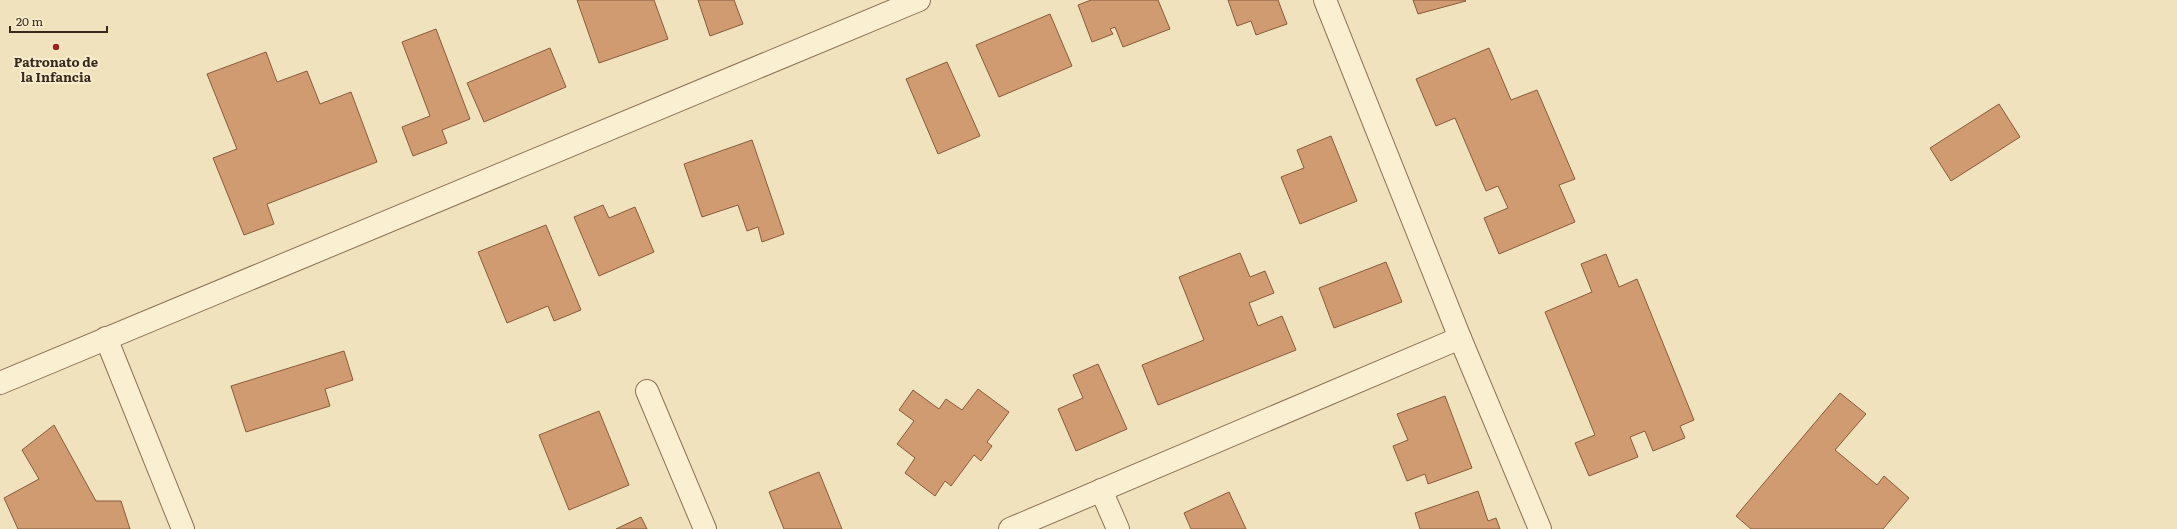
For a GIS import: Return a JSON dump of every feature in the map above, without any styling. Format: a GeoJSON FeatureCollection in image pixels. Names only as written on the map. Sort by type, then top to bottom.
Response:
{"type":"FeatureCollection","features":[{"type":"Feature","properties":{"kind":"street"},"geometry":{"type":"LineString","coordinates":[[0,383],[919,0]]}},
{"type":"Feature","properties":{"kind":"street"},"geometry":{"type":"LineString","coordinates":[[1325,0],[1460,338],[1540,529]]}},
{"type":"Feature","properties":{"kind":"street"},"geometry":{"type":"LineString","coordinates":[[106,338],[183,529]]}},
{"type":"Feature","properties":{"kind":"street"},"geometry":{"type":"LineString","coordinates":[[1010,529],[1460,338]]}},
{"type":"Feature","properties":{"kind":"street"},"geometry":{"type":"LineString","coordinates":[[647,392],[705,529]]}},
{"type":"Feature","properties":{"kind":"street"},"geometry":{"type":"LineString","coordinates":[[1101,490],[1118,529]]}},
{"type":"Feature","properties":{"kind":"building"},"geometry":{"type":"Polygon","coordinates":[[[577,0],[654,0],[668,39],[599,63],[577,0]]]}},
{"type":"Feature","properties":{"kind":"building"},"geometry":{"type":"Polygon","coordinates":[[[698,0],[734,0],[743,24],[710,36],[698,0]]]}},
{"type":"Feature","properties":{"kind":"building"},"geometry":{"type":"Polygon","coordinates":[[[1091,0],[1158,0],[1170,29],[1123,47],[1115,27],[1110,29],[1113,34],[1092,42],[1078,5],[1091,0]]]}},
{"type":"Feature","properties":{"kind":"building"},"geometry":{"type":"Polygon","coordinates":[[[1228,0],[1278,0],[1287,24],[1256,35],[1251,21],[1237,26],[1228,0]]]}},
{"type":"Feature","properties":{"kind":"building"},"geometry":{"type":"Polygon","coordinates":[[[1413,0],[1465,0],[1466,1],[1418,14],[1413,0]]]}},
{"type":"Feature","properties":{"kind":"building"},"geometry":{"type":"Polygon","coordinates":[[[1050,14],[1072,66],[999,97],[976,45],[1050,14]]]}},
{"type":"Feature","properties":{"kind":"building"},"geometry":{"type":"Polygon","coordinates":[[[436,29],[470,119],[442,130],[447,143],[413,156],[402,127],[430,116],[402,42],[436,29]]]}},
{"type":"Feature","properties":{"kind":"building"},"geometry":{"type":"Polygon","coordinates":[[[550,48],[566,87],[484,122],[467,83],[550,48]]]}},
{"type":"Feature","properties":{"kind":"building"},"geometry":{"type":"Polygon","coordinates":[[[1489,48],[1511,100],[1537,90],[1575,179],[1559,185],[1575,222],[1499,254],[1484,218],[1508,208],[1498,186],[1486,191],[1455,118],[1436,126],[1416,79],[1489,48]]]}},
{"type":"Feature","properties":{"kind":"building"},"geometry":{"type":"Polygon","coordinates":[[[266,52],[277,82],[307,71],[320,104],[351,92],[377,162],[267,204],[274,224],[244,235],[213,158],[237,149],[207,74],[266,52]]]}},
{"type":"Feature","properties":{"kind":"building"},"geometry":{"type":"Polygon","coordinates":[[[947,62],[980,136],[938,154],[906,79],[947,62]]]}},
{"type":"Feature","properties":{"kind":"building"},"geometry":{"type":"Polygon","coordinates":[[[1999,104],[2020,137],[1951,181],[1930,148],[1999,104]]]}},
{"type":"Feature","properties":{"kind":"building"},"geometry":{"type":"Polygon","coordinates":[[[1331,136],[1357,201],[1300,224],[1281,177],[1304,168],[1297,150],[1331,136]]]}},
{"type":"Feature","properties":{"kind":"building"},"geometry":{"type":"Polygon","coordinates":[[[752,140],[784,234],[762,242],[758,227],[747,231],[738,205],[702,217],[684,164],[752,140]]]}},
{"type":"Feature","properties":{"kind":"building"},"geometry":{"type":"Polygon","coordinates":[[[603,205],[609,218],[635,207],[654,252],[599,276],[574,217],[603,205]]]}},
{"type":"Feature","properties":{"kind":"building"},"geometry":{"type":"Polygon","coordinates":[[[546,225],[581,310],[554,321],[548,306],[507,323],[478,252],[546,225]]]}},
{"type":"Feature","properties":{"kind":"building"},"geometry":{"type":"Polygon","coordinates":[[[1240,253],[1250,277],[1265,271],[1274,293],[1249,303],[1258,326],[1282,316],[1296,350],[1158,405],[1142,365],[1204,340],[1179,277],[1240,253]]]}},
{"type":"Feature","properties":{"kind":"building"},"geometry":{"type":"Polygon","coordinates":[[[1606,254],[1619,287],[1637,279],[1694,420],[1680,426],[1685,438],[1653,451],[1645,431],[1630,437],[1638,457],[1589,476],[1575,443],[1595,435],[1545,312],[1592,292],[1581,264],[1606,254]]]}},
{"type":"Feature","properties":{"kind":"building"},"geometry":{"type":"Polygon","coordinates":[[[1386,262],[1402,302],[1334,328],[1319,288],[1386,262]]]}},
{"type":"Feature","properties":{"kind":"building"},"geometry":{"type":"Polygon","coordinates":[[[344,351],[353,380],[325,389],[330,406],[246,432],[231,386],[344,351]]]}},
{"type":"Feature","properties":{"kind":"building"},"geometry":{"type":"Polygon","coordinates":[[[1098,364],[1127,429],[1076,451],[1058,409],[1083,398],[1073,375],[1098,364]]]}},
{"type":"Feature","properties":{"kind":"building"},"geometry":{"type":"Polygon","coordinates":[[[978,389],[1009,412],[987,442],[992,446],[981,461],[974,455],[951,486],[945,481],[935,496],[905,473],[915,458],[897,444],[914,421],[899,410],[913,390],[939,409],[946,399],[962,410],[978,389]]]}},
{"type":"Feature","properties":{"kind":"building"},"geometry":{"type":"Polygon","coordinates":[[[1840,393],[1866,414],[1835,450],[1877,485],[1884,476],[1909,498],[1883,529],[1751,529],[1736,516],[1840,393]]]}},
{"type":"Feature","properties":{"kind":"building"},"geometry":{"type":"Polygon","coordinates":[[[1445,396],[1472,468],[1428,484],[1425,474],[1407,481],[1393,446],[1408,440],[1397,414],[1445,396]]]}},
{"type":"Feature","properties":{"kind":"building"},"geometry":{"type":"Polygon","coordinates":[[[599,411],[629,485],[569,510],[539,435],[599,411]]]}},
{"type":"Feature","properties":{"kind":"building"},"geometry":{"type":"Polygon","coordinates":[[[54,425],[96,501],[121,501],[130,529],[18,529],[4,498],[39,479],[22,450],[54,425]]]}},
{"type":"Feature","properties":{"kind":"building"},"geometry":{"type":"Polygon","coordinates":[[[819,472],[842,529],[784,529],[769,492],[819,472]]]}},
{"type":"Feature","properties":{"kind":"building"},"geometry":{"type":"Polygon","coordinates":[[[1478,491],[1488,521],[1496,518],[1500,529],[1420,529],[1415,513],[1478,491]]]}},
{"type":"Feature","properties":{"kind":"building"},"geometry":{"type":"Polygon","coordinates":[[[1229,492],[1246,529],[1191,529],[1184,513],[1229,492]]]}},
{"type":"Feature","properties":{"kind":"building"},"geometry":{"type":"Polygon","coordinates":[[[641,517],[647,529],[616,529],[641,517]]]}},
{"type":"Feature","properties":{"kind":"place","name":"Patronato de la Infancia"},"geometry":{"type":"Point","coordinates":[56,47]}}]}
